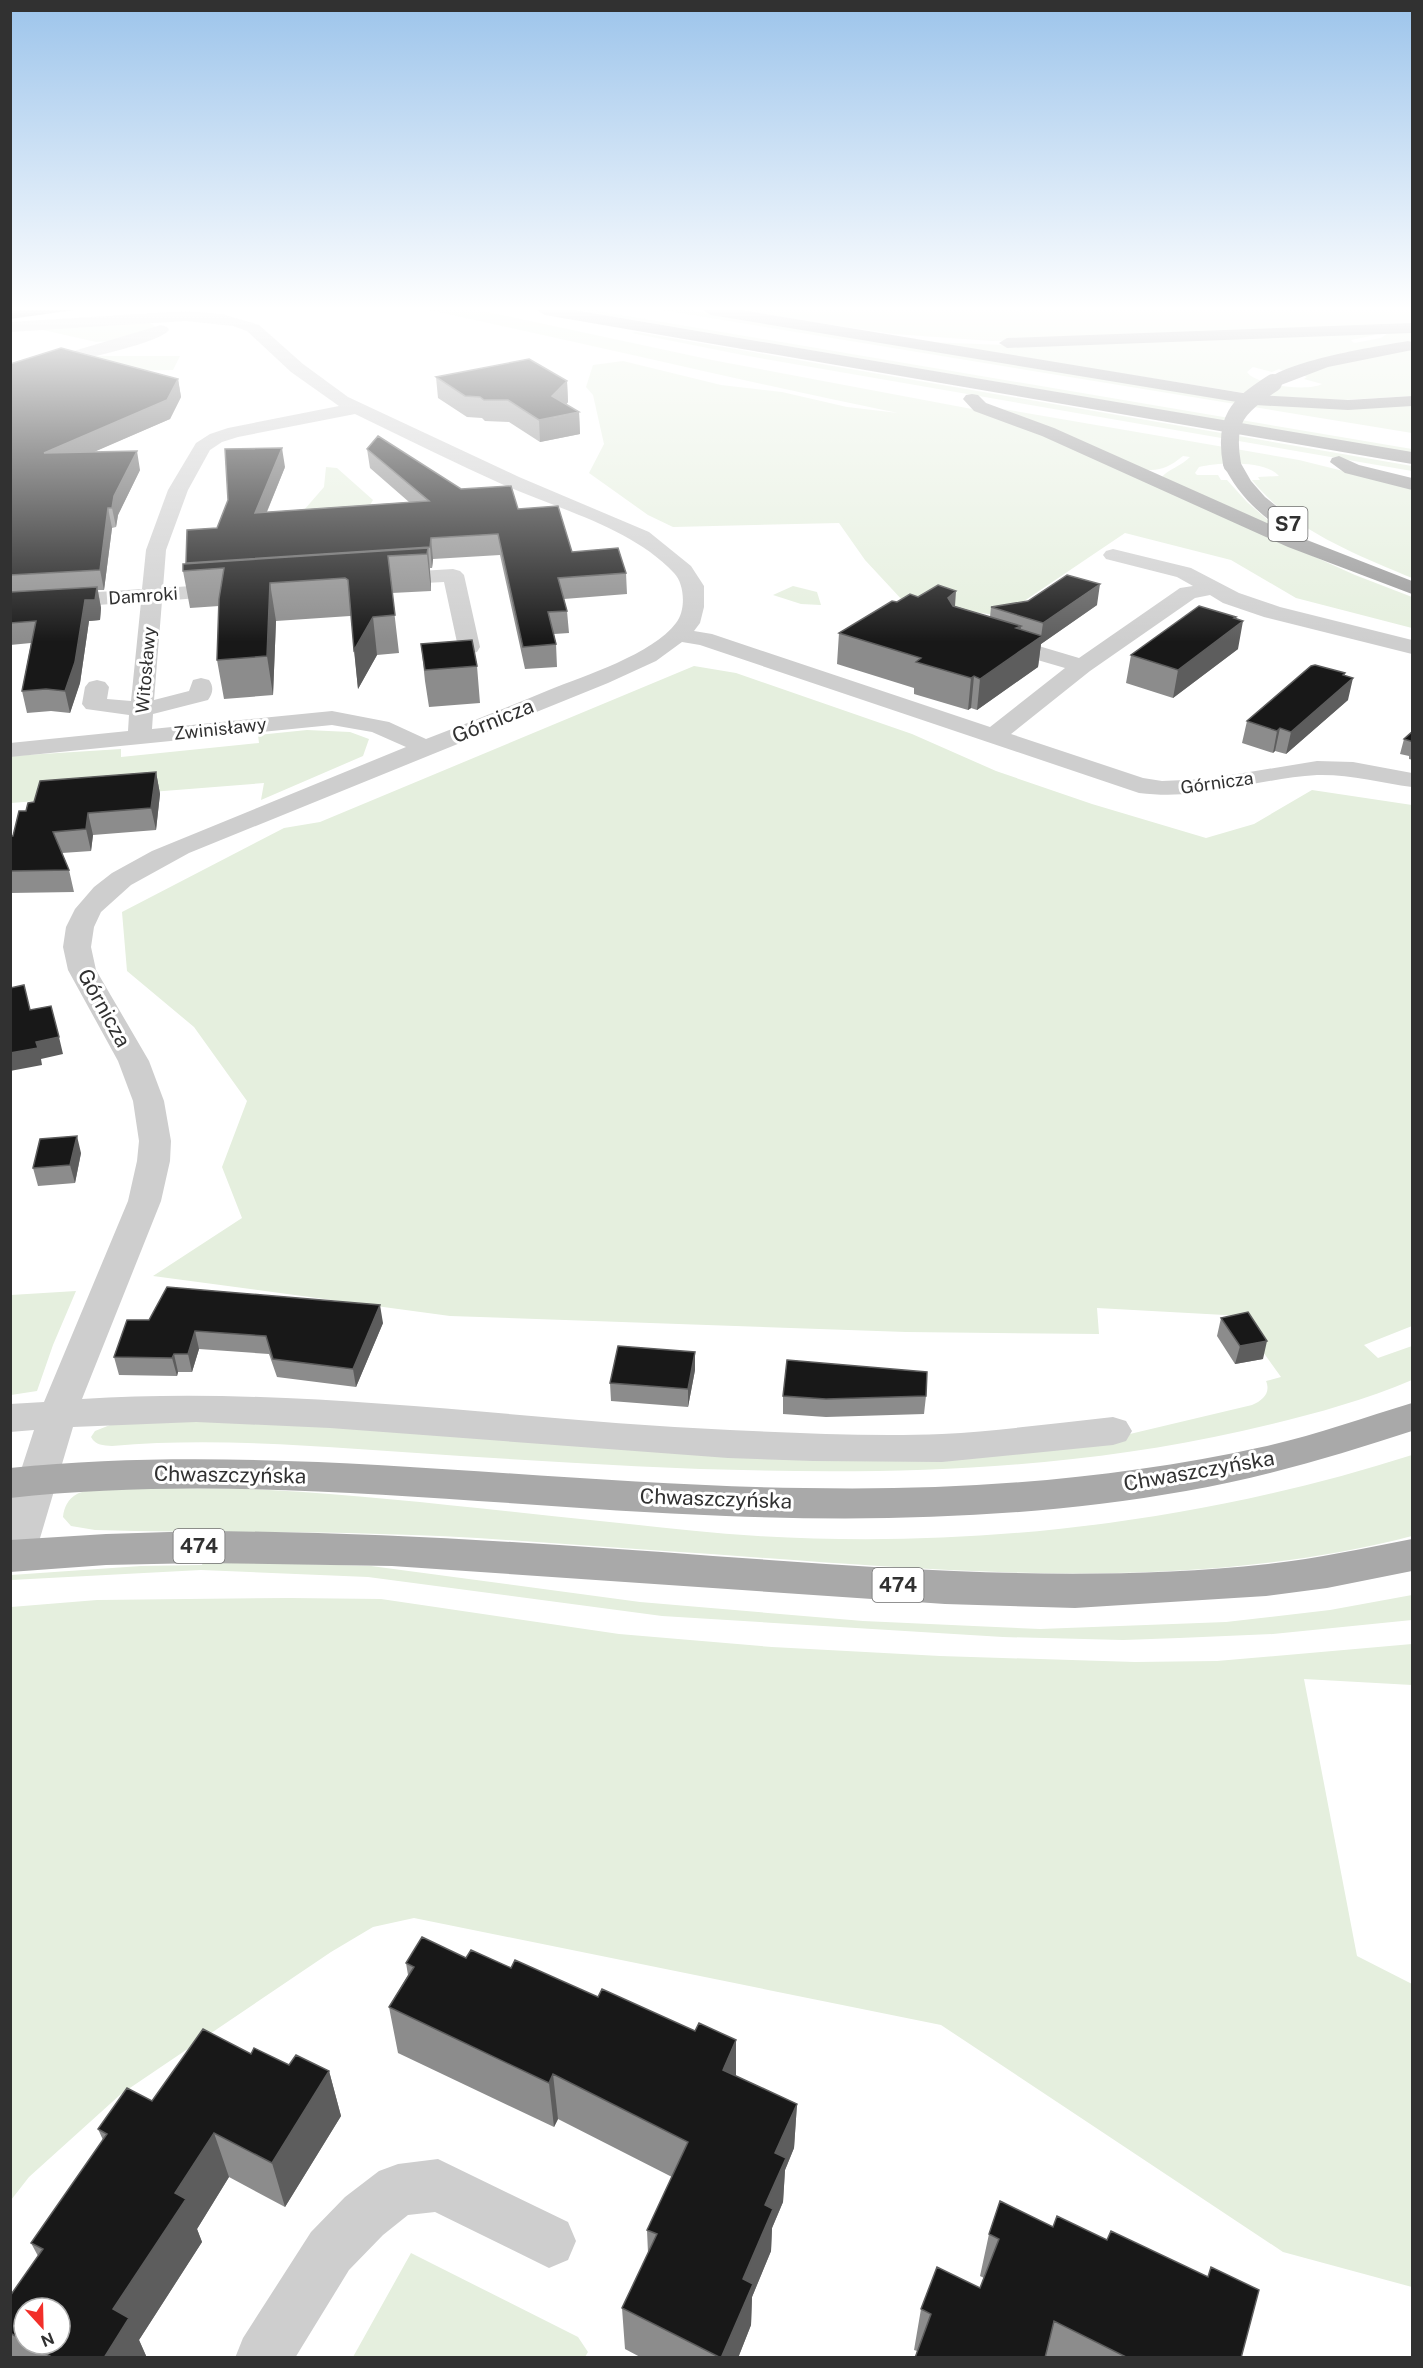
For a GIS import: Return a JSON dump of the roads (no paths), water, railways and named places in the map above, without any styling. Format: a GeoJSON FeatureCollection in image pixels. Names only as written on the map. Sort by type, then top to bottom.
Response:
{"type":"FeatureCollection","features":[{"type":"Feature","properties":{"kind":"highway"},"geometry":{"type":"LineString","coordinates":[[1017,421],[1048,432],[1295,543],[1361,567]]}},
{"type":"Feature","properties":{"kind":"highway"},"geometry":{"type":"LineString","coordinates":[[1099,421],[1413,474]]}},
{"type":"Feature","properties":{"kind":"highway"},"geometry":{"type":"LineString","coordinates":[[1193,421],[1413,458]]}},
{"type":"Feature","properties":{"kind":"highway","name":"S7"},"geometry":{"type":"LineString","coordinates":[[1232,421],[1227,442],[1232,464],[1236,475],[1261,504],[1289,525],[1361,567],[1413,588]]}},
{"type":"Feature","properties":{"kind":"highway"},"geometry":{"type":"LineString","coordinates":[[1277,421],[1413,442]]}},
{"type":"Feature","properties":{"kind":"highway"},"geometry":{"type":"LineString","coordinates":[[1337,461],[1352,469],[1413,484]]}},
{"type":"Feature","properties":{"kind":"main road","name":"Chwaszczyńska"},"geometry":{"type":"LineString","coordinates":[[24,1481],[111,1474],[225,1472],[654,1498],[888,1504],[1024,1497],[1182,1476],[1260,1461],[1336,1442],[1413,1417]]}},
{"type":"Feature","properties":{"kind":"main road","name":"474"},"geometry":{"type":"LineString","coordinates":[[13,1555],[120,1548],[225,1546],[382,1549],[964,1589],[1115,1591],[1241,1583],[1316,1574],[1413,1555]]}},
{"type":"Feature","properties":{"kind":"street","name":"Witosławy"},"geometry":{"type":"LineString","coordinates":[[140,738],[156,550],[179,486],[203,447],[216,438],[234,432],[292,421]]}},
{"type":"Feature","properties":{"kind":"street","name":"Górnicza"},"geometry":{"type":"LineString","coordinates":[[13,1555],[24,1481],[58,1414],[138,1218],[149,1182],[153,1154],[154,1123],[148,1096],[132,1060],[76,955],[76,941],[85,916],[104,892],[137,868],[180,847],[600,678],[648,656],[678,635],[689,623],[693,607],[693,586],[684,570],[642,536],[512,481],[383,421]]}},
{"type":"Feature","properties":{"kind":"street"},"geometry":{"type":"LineString","coordinates":[[1113,555],[1184,572],[1231,598],[1272,612],[1413,647]]}},
{"type":"Feature","properties":{"kind":"street"},"geometry":{"type":"LineString","coordinates":[[361,581],[453,574],[470,646]]}},
{"type":"Feature","properties":{"kind":"street","name":"Damroki"},"geometry":{"type":"LineString","coordinates":[[10,605],[257,588]]}},
{"type":"Feature","properties":{"kind":"street"},"geometry":{"type":"LineString","coordinates":[[992,737],[1082,666],[1188,593],[1214,588]]}},
{"type":"Feature","properties":{"kind":"street","name":"Górnicza"},"geometry":{"type":"LineString","coordinates":[[678,635],[704,639],[1139,785],[1157,788],[1202,788],[1318,768],[1413,780]]}},
{"type":"Feature","properties":{"kind":"street"},"geometry":{"type":"LineString","coordinates":[[980,635],[1082,666]]}},
{"type":"Feature","properties":{"kind":"street"},"geometry":{"type":"LineString","coordinates":[[97,687],[94,704],[127,710],[161,707],[200,695],[201,685]]}},
{"type":"Feature","properties":{"kind":"street","name":"Zwinisławy"},"geometry":{"type":"LineString","coordinates":[[10,750],[332,718],[384,727],[424,748]]}},
{"type":"Feature","properties":{"kind":"street"},"geometry":{"type":"LineString","coordinates":[[10,1418],[196,1408],[297,1412],[728,1444],[813,1447],[942,1448],[1113,1431]]}},
{"type":"Feature","properties":{"kind":"street"},"geometry":{"type":"LineString","coordinates":[[262,2358],[330,2251],[364,2216],[398,2190],[438,2185],[549,2241]]}}]}
